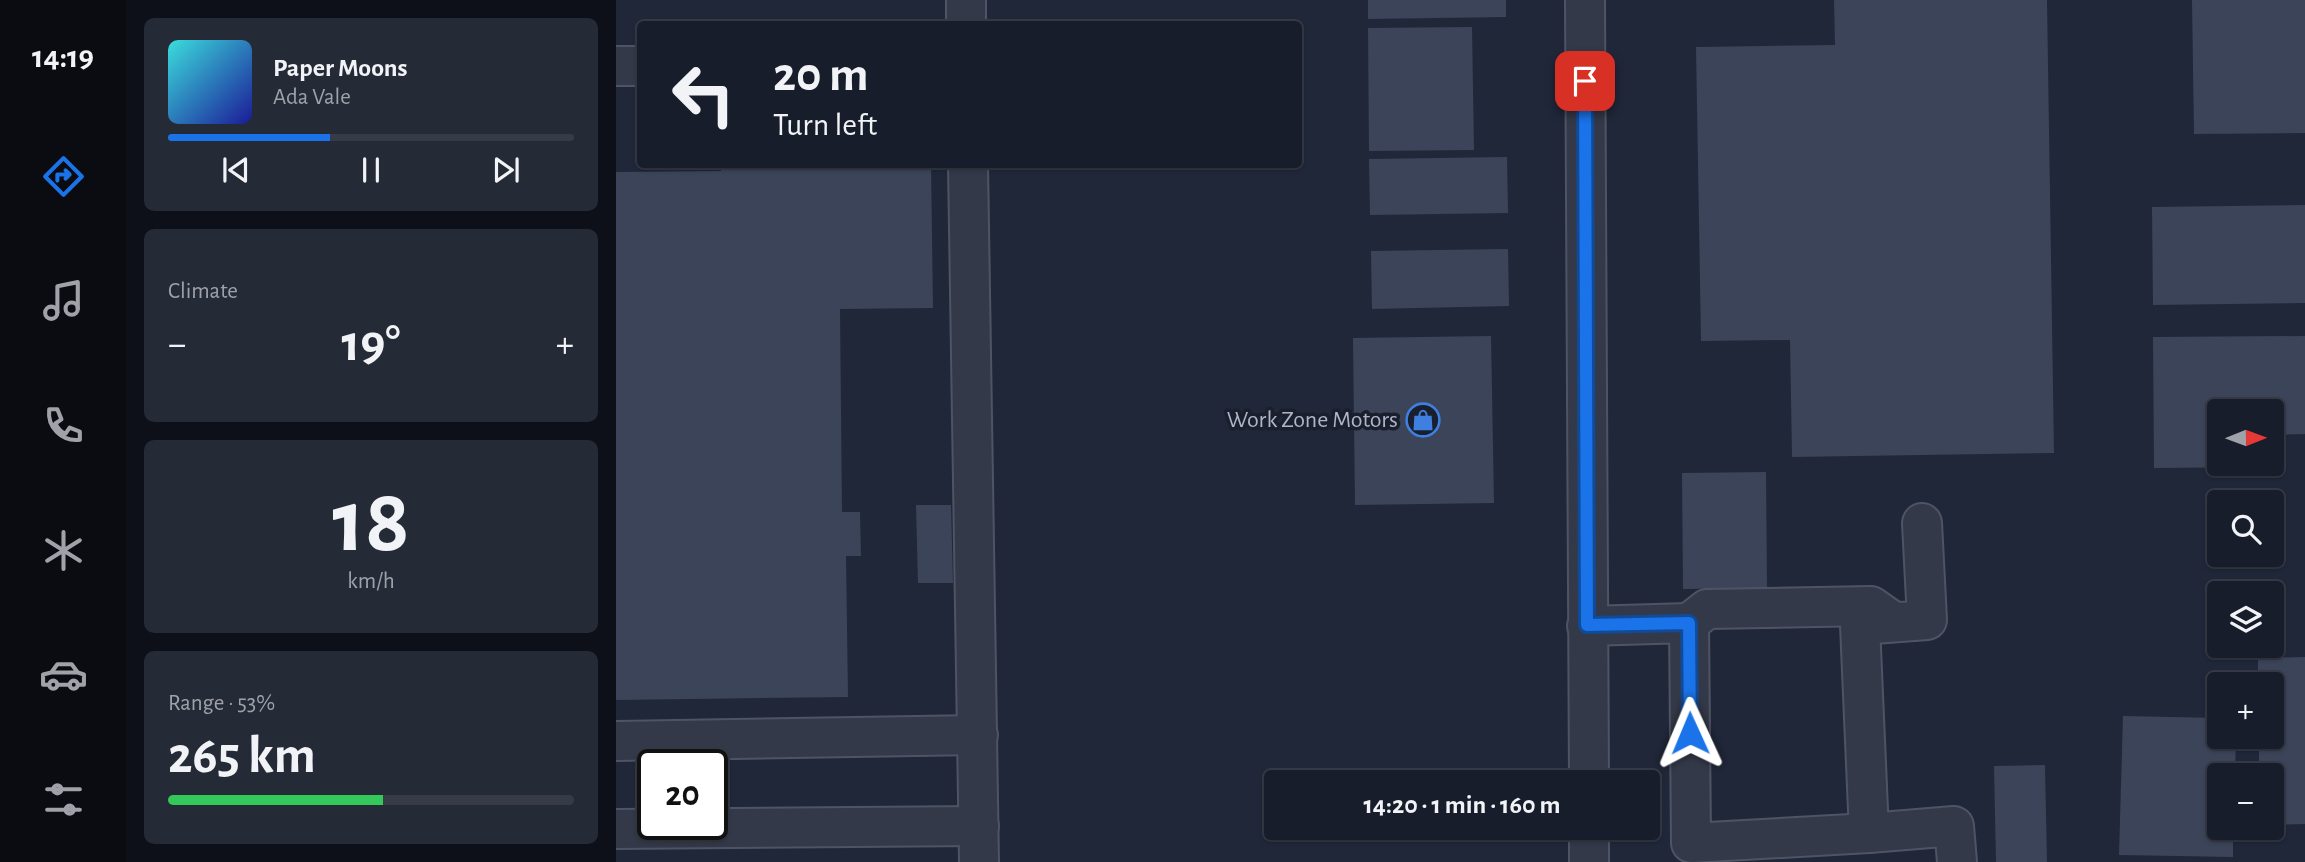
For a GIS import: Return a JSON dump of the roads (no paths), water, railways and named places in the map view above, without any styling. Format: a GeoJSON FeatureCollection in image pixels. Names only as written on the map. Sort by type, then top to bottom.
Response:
{"type":"FeatureCollection","features":[{"type":"Feature","properties":{"kind":"street"},"geometry":{"type":"LineString","coordinates":[[966,0],[966,21]]}},
{"type":"Feature","properties":{"kind":"street"},"geometry":{"type":"LineString","coordinates":[[1585,0],[1589,770]]}},
{"type":"Feature","properties":{"kind":"street"},"geometry":{"type":"LineString","coordinates":[[616,66],[637,66]]}},
{"type":"Feature","properties":{"kind":"street"},"geometry":{"type":"LineString","coordinates":[[616,829],[979,844],[968,168]]}},
{"type":"Feature","properties":{"kind":"street"},"geometry":{"type":"LineString","coordinates":[[1587,625],[1877,624],[1927,620],[1922,523]]}},
{"type":"Feature","properties":{"kind":"street"},"geometry":{"type":"LineString","coordinates":[[1689,623],[1691,843],[1954,827],[1957,862]]}},
{"type":"Feature","properties":{"kind":"street"},"geometry":{"type":"LineString","coordinates":[[1869,834],[1877,624]]}},
{"type":"Feature","properties":{"kind":"street"},"geometry":{"type":"LineString","coordinates":[[616,741],[978,735]]}},
{"type":"Feature","properties":{"kind":"street"},"geometry":{"type":"LineString","coordinates":[[1589,840],[1590,862]]}},
{"type":"Feature","properties":{"kind":"place","name":"Work Zone Motors"},"geometry":{"type":"Point","coordinates":[1423,420]}}]}
